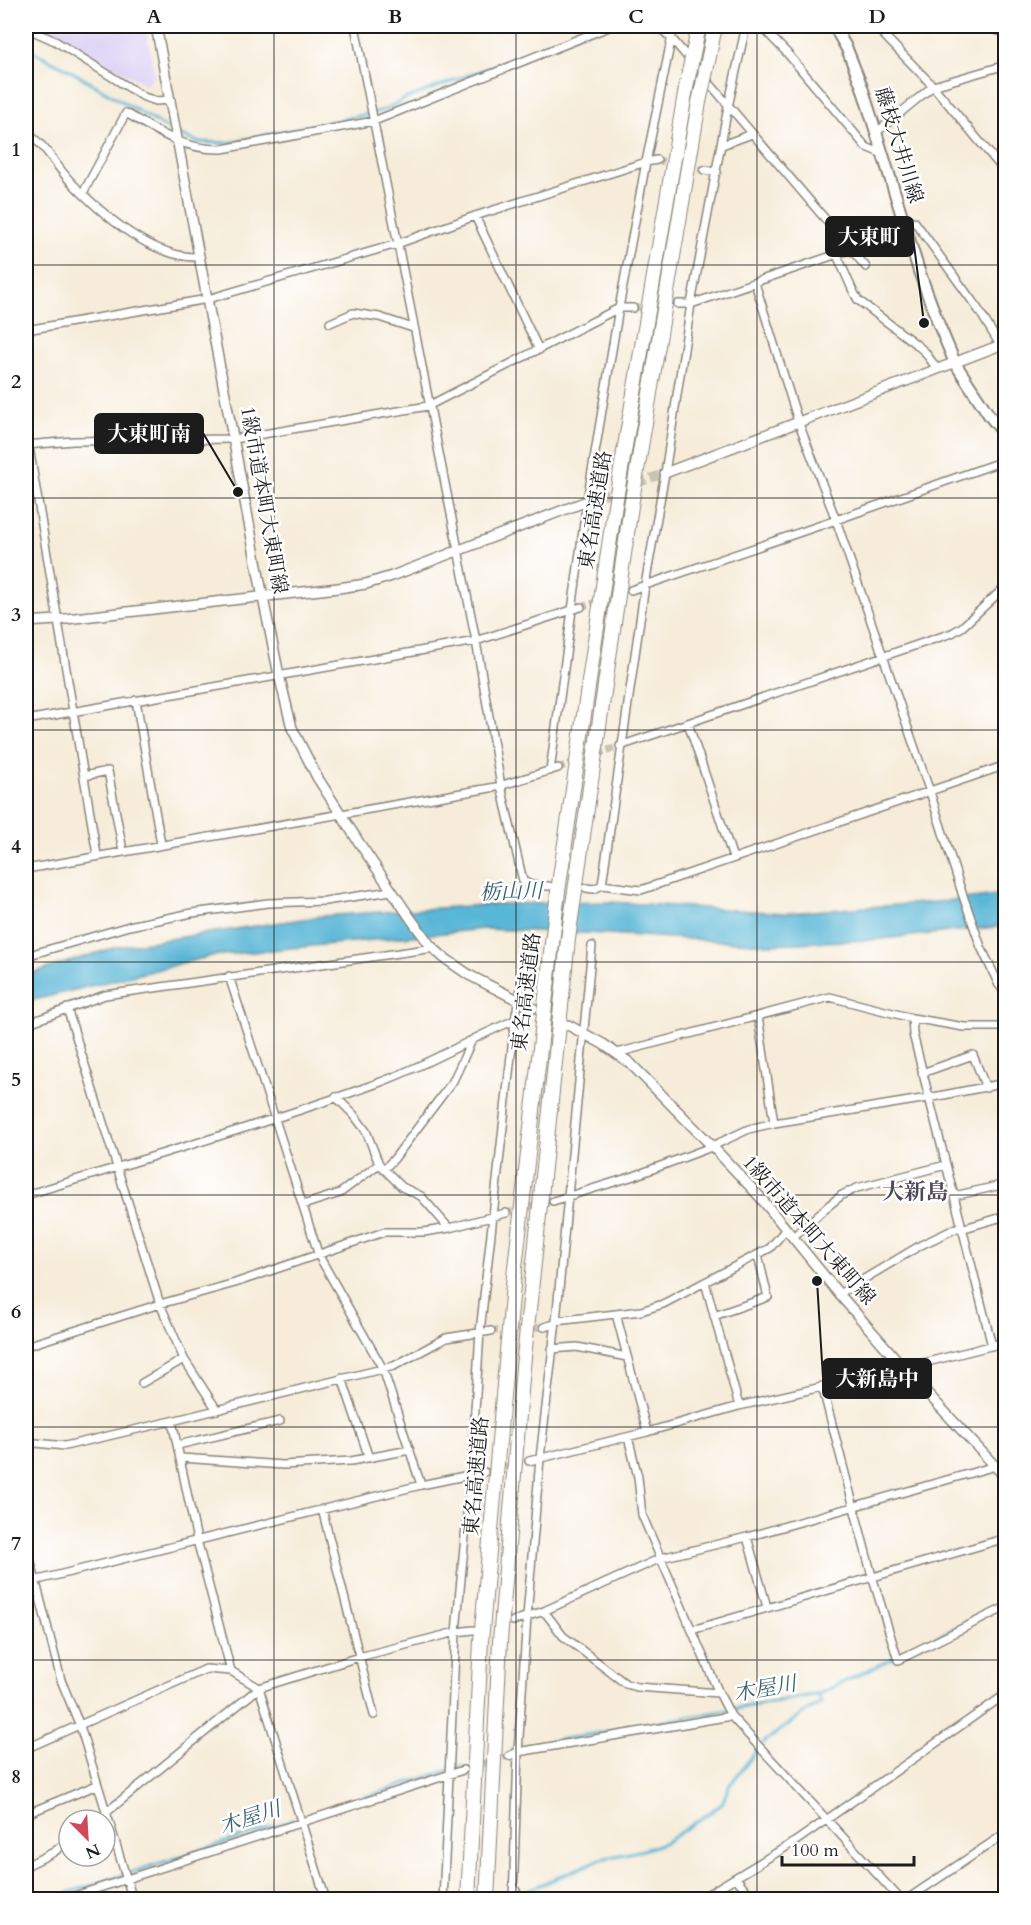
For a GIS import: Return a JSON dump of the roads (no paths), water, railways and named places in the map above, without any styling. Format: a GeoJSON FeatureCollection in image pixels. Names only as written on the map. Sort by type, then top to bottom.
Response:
{"type":"FeatureCollection","features":[{"type":"Feature","properties":{"kind":"highway","name":"東名高速道路"},"geometry":{"type":"LineString","coordinates":[[468,1899],[481,1641],[513,1285],[552,940],[553,889],[615,505],[686,88],[699,26]]}},
{"type":"Feature","properties":{"kind":"highway","name":"東名高速道路"},"geometry":{"type":"LineString","coordinates":[[487,1899],[498,1665],[511,1509],[523,1367],[568,939],[580,891],[631,506],[699,102],[715,26]]}},
{"type":"Feature","properties":{"kind":"main road","name":"藤枝大井川線"},"geometry":{"type":"LineString","coordinates":[[834,26],[851,58],[877,132],[919,271],[955,363],[1005,436]]}},
{"type":"Feature","properties":{"kind":"street","name":"1級市道本町大東町線"},"geometry":{"type":"LineString","coordinates":[[156,26],[263,598],[286,706],[297,738],[317,777],[341,814],[392,892],[432,946],[469,975],[533,1008]]}},
{"type":"Feature","properties":{"kind":"street"},"geometry":{"type":"LineString","coordinates":[[355,26],[476,641],[501,786],[523,881],[531,885],[553,889]]}},
{"type":"Feature","properties":{"kind":"street"},"geometry":{"type":"LineString","coordinates":[[83,193],[126,113],[179,143],[208,150],[222,149],[374,121],[611,26]]}},
{"type":"Feature","properties":{"kind":"street"},"geometry":{"type":"LineString","coordinates":[[658,26],[672,39],[866,267]]}},
{"type":"Feature","properties":{"kind":"street"},"geometry":{"type":"LineString","coordinates":[[549,771],[587,501],[619,308],[674,26]]}},
{"type":"Feature","properties":{"kind":"street"},"geometry":{"type":"LineString","coordinates":[[602,885],[620,746],[691,304],[728,107],[746,26]]}},
{"type":"Feature","properties":{"kind":"street"},"geometry":{"type":"LineString","coordinates":[[761,26],[787,53],[866,147],[883,154]]}},
{"type":"Feature","properties":{"kind":"street"},"geometry":{"type":"LineString","coordinates":[[875,26],[933,86],[1005,172]]}},
{"type":"Feature","properties":{"kind":"street"},"geometry":{"type":"LineString","coordinates":[[981,26],[1005,33]]}},
{"type":"Feature","properties":{"kind":"street"},"geometry":{"type":"LineString","coordinates":[[26,28],[55,41],[144,97],[156,101],[171,100]]}},
{"type":"Feature","properties":{"kind":"street"},"geometry":{"type":"LineString","coordinates":[[877,132],[933,86],[1005,65]]}},
{"type":"Feature","properties":{"kind":"street"},"geometry":{"type":"LineString","coordinates":[[26,133],[43,145],[70,182],[114,221],[165,252],[200,257]]}},
{"type":"Feature","properties":{"kind":"street"},"geometry":{"type":"LineString","coordinates":[[722,145],[752,134]]}},
{"type":"Feature","properties":{"kind":"street"},"geometry":{"type":"LineString","coordinates":[[26,330],[208,299],[397,244],[475,216],[657,160]]}},
{"type":"Feature","properties":{"kind":"street"},"geometry":{"type":"LineString","coordinates":[[704,170],[717,172]]}},
{"type":"Feature","properties":{"kind":"street"},"geometry":{"type":"LineString","coordinates":[[475,216],[538,350]]}},
{"type":"Feature","properties":{"kind":"street"},"geometry":{"type":"LineString","coordinates":[[665,473],[1003,344],[915,222],[902,217],[852,249],[837,255],[691,304],[678,304]]}},
{"type":"Feature","properties":{"kind":"street"},"geometry":{"type":"LineString","coordinates":[[837,255],[858,300],[925,352],[936,369]]}},
{"type":"Feature","properties":{"kind":"street"},"geometry":{"type":"LineString","coordinates":[[755,283],[798,421],[836,520],[981,947],[1005,993]]}},
{"type":"Feature","properties":{"kind":"street"},"geometry":{"type":"LineString","coordinates":[[27,445],[73,441],[234,439],[428,406],[619,308],[633,308]]}},
{"type":"Feature","properties":{"kind":"street"},"geometry":{"type":"LineString","coordinates":[[330,324],[353,313],[413,328]]}},
{"type":"Feature","properties":{"kind":"street"},"geometry":{"type":"LineString","coordinates":[[26,429],[97,855]]}},
{"type":"Feature","properties":{"kind":"street"},"geometry":{"type":"LineString","coordinates":[[631,590],[1005,460]]}},
{"type":"Feature","properties":{"kind":"street"},"geometry":{"type":"LineString","coordinates":[[26,622],[263,598],[366,584],[587,501]]}},
{"type":"Feature","properties":{"kind":"street"},"geometry":{"type":"LineString","coordinates":[[620,746],[952,633],[962,627],[1005,586]]}},
{"type":"Feature","properties":{"kind":"street"},"geometry":{"type":"LineString","coordinates":[[26,720],[476,641],[581,607]]}},
{"type":"Feature","properties":{"kind":"street"},"geometry":{"type":"LineString","coordinates":[[136,700],[161,844]]}},
{"type":"Feature","properties":{"kind":"street"},"geometry":{"type":"LineString","coordinates":[[688,723],[733,858]]}},
{"type":"Feature","properties":{"kind":"street"},"geometry":{"type":"LineString","coordinates":[[580,891],[602,885],[641,890],[1005,765]]}},
{"type":"Feature","properties":{"kind":"street"},"geometry":{"type":"LineString","coordinates":[[26,869],[501,786],[558,768]]}},
{"type":"Feature","properties":{"kind":"street"},"geometry":{"type":"LineString","coordinates":[[84,776],[108,771],[123,851]]}},
{"type":"Feature","properties":{"kind":"street"},"geometry":{"type":"LineString","coordinates":[[26,956],[129,926],[192,913],[268,903],[325,902],[392,892]]}},
{"type":"Feature","properties":{"kind":"street"},"geometry":{"type":"LineString","coordinates":[[26,1024],[105,995],[432,946]]}},
{"type":"Feature","properties":{"kind":"street"},"geometry":{"type":"LineString","coordinates":[[513,1899],[518,1749],[540,1458],[592,946]]}},
{"type":"Feature","properties":{"kind":"street"},"geometry":{"type":"LineString","coordinates":[[443,1899],[456,1632],[471,1473],[480,1332],[515,1020],[528,951]]}},
{"type":"Feature","properties":{"kind":"street"},"geometry":{"type":"LineString","coordinates":[[229,976],[319,1256],[383,1369],[421,1485]]}},
{"type":"Feature","properties":{"kind":"street"},"geometry":{"type":"LineString","coordinates":[[617,1053],[830,997],[912,1018],[964,1027],[1005,1027]]}},
{"type":"Feature","properties":{"kind":"street"},"geometry":{"type":"LineString","coordinates":[[67,1008],[160,1304],[184,1359],[217,1410]]}},
{"type":"Feature","properties":{"kind":"street"},"geometry":{"type":"LineString","coordinates":[[758,1016],[774,1123]]}},
{"type":"Feature","properties":{"kind":"street"},"geometry":{"type":"LineString","coordinates":[[912,1018],[912,1034],[992,1346]]}},
{"type":"Feature","properties":{"kind":"street"},"geometry":{"type":"LineString","coordinates":[[26,1195],[381,1082],[515,1020]]}},
{"type":"Feature","properties":{"kind":"street","name":"1級市道本町大東町線"},"geometry":{"type":"LineString","coordinates":[[568,1025],[617,1053],[712,1146],[760,1197],[839,1294],[904,1368],[1005,1478]]}},
{"type":"Feature","properties":{"kind":"street"},"geometry":{"type":"LineString","coordinates":[[303,1205],[340,1193],[394,1159],[453,1081],[472,1040]]}},
{"type":"Feature","properties":{"kind":"street"},"geometry":{"type":"LineString","coordinates":[[922,1073],[973,1054],[986,1088]]}},
{"type":"Feature","properties":{"kind":"street"},"geometry":{"type":"LineString","coordinates":[[553,1201],[634,1176],[749,1129],[1005,1083]]}},
{"type":"Feature","properties":{"kind":"street"},"geometry":{"type":"LineString","coordinates":[[336,1097],[366,1131],[382,1167],[402,1187],[421,1196],[449,1228]]}},
{"type":"Feature","properties":{"kind":"street"},"geometry":{"type":"LineString","coordinates":[[544,1327],[555,1323],[641,1311],[663,1304],[770,1248],[842,1195],[857,1188],[946,1165]]}},
{"type":"Feature","properties":{"kind":"street"},"geometry":{"type":"LineString","coordinates":[[954,1196],[1005,1184]]}},
{"type":"Feature","properties":{"kind":"street"},"geometry":{"type":"LineString","coordinates":[[26,1346],[235,1283],[384,1232],[424,1232],[507,1213]]}},
{"type":"Feature","properties":{"kind":"street"},"geometry":{"type":"LineString","coordinates":[[839,1294],[921,1245],[961,1228],[1005,1216]]}},
{"type":"Feature","properties":{"kind":"street"},"geometry":{"type":"LineString","coordinates":[[714,1316],[768,1297],[758,1255]]}},
{"type":"Feature","properties":{"kind":"street"},"geometry":{"type":"LineString","coordinates":[[705,1282],[739,1406]]}},
{"type":"Feature","properties":{"kind":"street"},"geometry":{"type":"LineString","coordinates":[[616,1314],[647,1432]]}},
{"type":"Feature","properties":{"kind":"street"},"geometry":{"type":"LineString","coordinates":[[26,1442],[65,1446],[172,1421],[383,1369],[403,1363],[446,1338],[491,1331]]}},
{"type":"Feature","properties":{"kind":"street"},"geometry":{"type":"LineString","coordinates":[[528,1461],[628,1437],[739,1406],[1005,1342]]}},
{"type":"Feature","properties":{"kind":"street"},"geometry":{"type":"LineString","coordinates":[[552,1349],[577,1347],[627,1357]]}},
{"type":"Feature","properties":{"kind":"street"},"geometry":{"type":"LineString","coordinates":[[142,1383],[184,1359]]}},
{"type":"Feature","properties":{"kind":"street"},"geometry":{"type":"LineString","coordinates":[[342,1378],[369,1458]]}},
{"type":"Feature","properties":{"kind":"street"},"geometry":{"type":"LineString","coordinates":[[822,1386],[872,1576],[897,1656],[1005,1607]]}},
{"type":"Feature","properties":{"kind":"street"},"geometry":{"type":"LineString","coordinates":[[172,1421],[198,1540],[231,1671]]}},
{"type":"Feature","properties":{"kind":"street"},"geometry":{"type":"LineString","coordinates":[[178,1445],[280,1421]]}},
{"type":"Feature","properties":{"kind":"street"},"geometry":{"type":"LineString","coordinates":[[628,1437],[638,1477],[642,1515],[719,1693],[730,1713],[901,1899]]}},
{"type":"Feature","properties":{"kind":"street"},"geometry":{"type":"LineString","coordinates":[[181,1458],[284,1465],[351,1461],[410,1450]]}},
{"type":"Feature","properties":{"kind":"street"},"geometry":{"type":"LineString","coordinates":[[513,1621],[544,1611],[661,1558],[747,1537],[1005,1463]]}},
{"type":"Feature","properties":{"kind":"street"},"geometry":{"type":"LineString","coordinates":[[26,1583],[421,1485],[484,1472]]}},
{"type":"Feature","properties":{"kind":"street"},"geometry":{"type":"LineString","coordinates":[[322,1509],[374,1715]]}},
{"type":"Feature","properties":{"kind":"street"},"geometry":{"type":"LineString","coordinates":[[747,1537],[767,1607]]}},
{"type":"Feature","properties":{"kind":"street"},"geometry":{"type":"LineString","coordinates":[[692,1630],[1005,1538]]}},
{"type":"Feature","properties":{"kind":"street"},"geometry":{"type":"LineString","coordinates":[[26,1543],[61,1680],[80,1726],[105,1808]]}},
{"type":"Feature","properties":{"kind":"street"},"geometry":{"type":"LineString","coordinates":[[544,1611],[563,1636],[626,1684],[637,1688],[719,1693]]}},
{"type":"Feature","properties":{"kind":"street"},"geometry":{"type":"LineString","coordinates":[[112,1808],[259,1688],[359,1658],[456,1632],[473,1630]]}},
{"type":"Feature","properties":{"kind":"street"},"geometry":{"type":"LineString","coordinates":[[26,1745],[32,1746],[80,1726],[206,1669],[231,1671],[259,1688],[326,1899]]}},
{"type":"Feature","properties":{"kind":"street"},"geometry":{"type":"LineString","coordinates":[[698,1899],[763,1863],[1005,1694]]}},
{"type":"Feature","properties":{"kind":"street"},"geometry":{"type":"LineString","coordinates":[[510,1756],[518,1749],[730,1713]]}},
{"type":"Feature","properties":{"kind":"street"},"geometry":{"type":"LineString","coordinates":[[62,1899],[300,1820],[463,1770]]}},
{"type":"Feature","properties":{"kind":"street"},"geometry":{"type":"LineString","coordinates":[[26,1814],[98,1785]]}},
{"type":"Feature","properties":{"kind":"street"},"geometry":{"type":"LineString","coordinates":[[906,1899],[1005,1833]]}},
{"type":"Feature","properties":{"kind":"street"},"geometry":{"type":"LineString","coordinates":[[117,1848],[134,1899]]}},
{"type":"Feature","properties":{"kind":"street"},"geometry":{"type":"LineString","coordinates":[[26,1866],[57,1850]]}},
{"type":"Feature","properties":{"kind":"street"},"geometry":{"type":"LineString","coordinates":[[736,1878],[754,1899]]}},
{"type":"Feature","properties":{"kind":"street"},"geometry":{"type":"LineString","coordinates":[[514,1888],[522,1899]]}},
{"type":"Feature","properties":{"kind":"water"},"geometry":{"type":"Polygon","coordinates":[[[1005,894],[1005,926],[873,940],[769,944],[484,929],[212,956],[26,1002],[26,975],[116,947],[322,916],[498,904],[611,902],[786,913],[936,902],[1005,894]]]}},
{"type":"Feature","properties":{"kind":"waterway"},"geometry":{"type":"LineString","coordinates":[[179,135],[198,142],[228,143],[384,110],[405,99],[600,26]]}},
{"type":"Feature","properties":{"kind":"waterway"},"geometry":{"type":"LineString","coordinates":[[26,48],[66,68],[173,132]]}},
{"type":"Feature","properties":{"kind":"waterway"},"geometry":{"type":"LineString","coordinates":[[26,600],[33,610]]}},
{"type":"Feature","properties":{"kind":"waterway","name":"木屋川"},"geometry":{"type":"LineString","coordinates":[[512,1750],[819,1694],[1006,1603]]}},
{"type":"Feature","properties":{"kind":"waterway"},"geometry":{"type":"LineString","coordinates":[[763,1743],[808,1710],[822,1703],[818,1697],[819,1694]]}},
{"type":"Feature","properties":{"kind":"waterway"},"geometry":{"type":"LineString","coordinates":[[519,1894],[601,1859],[643,1850],[666,1842],[722,1804],[729,1786],[758,1749]]}},
{"type":"Feature","properties":{"kind":"waterway","name":"木屋川"},"geometry":{"type":"LineString","coordinates":[[46,1900],[462,1766]]}},
{"type":"Feature","properties":{"kind":"tunnel"},"geometry":{"type":"LineString","coordinates":[[657,160],[704,170]]}},
{"type":"Feature","properties":{"kind":"tunnel"},"geometry":{"type":"LineString","coordinates":[[633,308],[678,304]]}},
{"type":"Feature","properties":{"kind":"tunnel"},"geometry":{"type":"LineString","coordinates":[[587,501],[665,473]]}},
{"type":"Feature","properties":{"kind":"tunnel"},"geometry":{"type":"LineString","coordinates":[[581,607],[620,594]]}},
{"type":"Feature","properties":{"kind":"tunnel"},"geometry":{"type":"LineString","coordinates":[[558,768],[617,747]]}},
{"type":"Feature","properties":{"kind":"tunnel"},"geometry":{"type":"LineString","coordinates":[[506,1213],[553,1201]]}},
{"type":"Feature","properties":{"kind":"tunnel"},"geometry":{"type":"LineString","coordinates":[[491,1331],[544,1327]]}},
{"type":"Feature","properties":{"kind":"tunnel"},"geometry":{"type":"LineString","coordinates":[[484,1472],[529,1461]]}},
{"type":"Feature","properties":{"kind":"tunnel"},"geometry":{"type":"LineString","coordinates":[[463,1770],[509,1756]]}},
{"type":"Feature","properties":{"kind":"place","name":"大東町"},"geometry":{"type":"Point","coordinates":[924,323]}},
{"type":"Feature","properties":{"kind":"place","name":"大東町南"},"geometry":{"type":"Point","coordinates":[238,492]}},
{"type":"Feature","properties":{"kind":"place","name":"大新島中"},"geometry":{"type":"Point","coordinates":[817,1281]}},
{"type":"Feature","properties":{"kind":"district","name":"大新島"},"geometry":{"type":"Point","coordinates":[915,1192]}},
{"type":"Feature","properties":{"kind":"water label","name":"栃山川"},"geometry":{"type":"Point","coordinates":[511,892]}}]}
